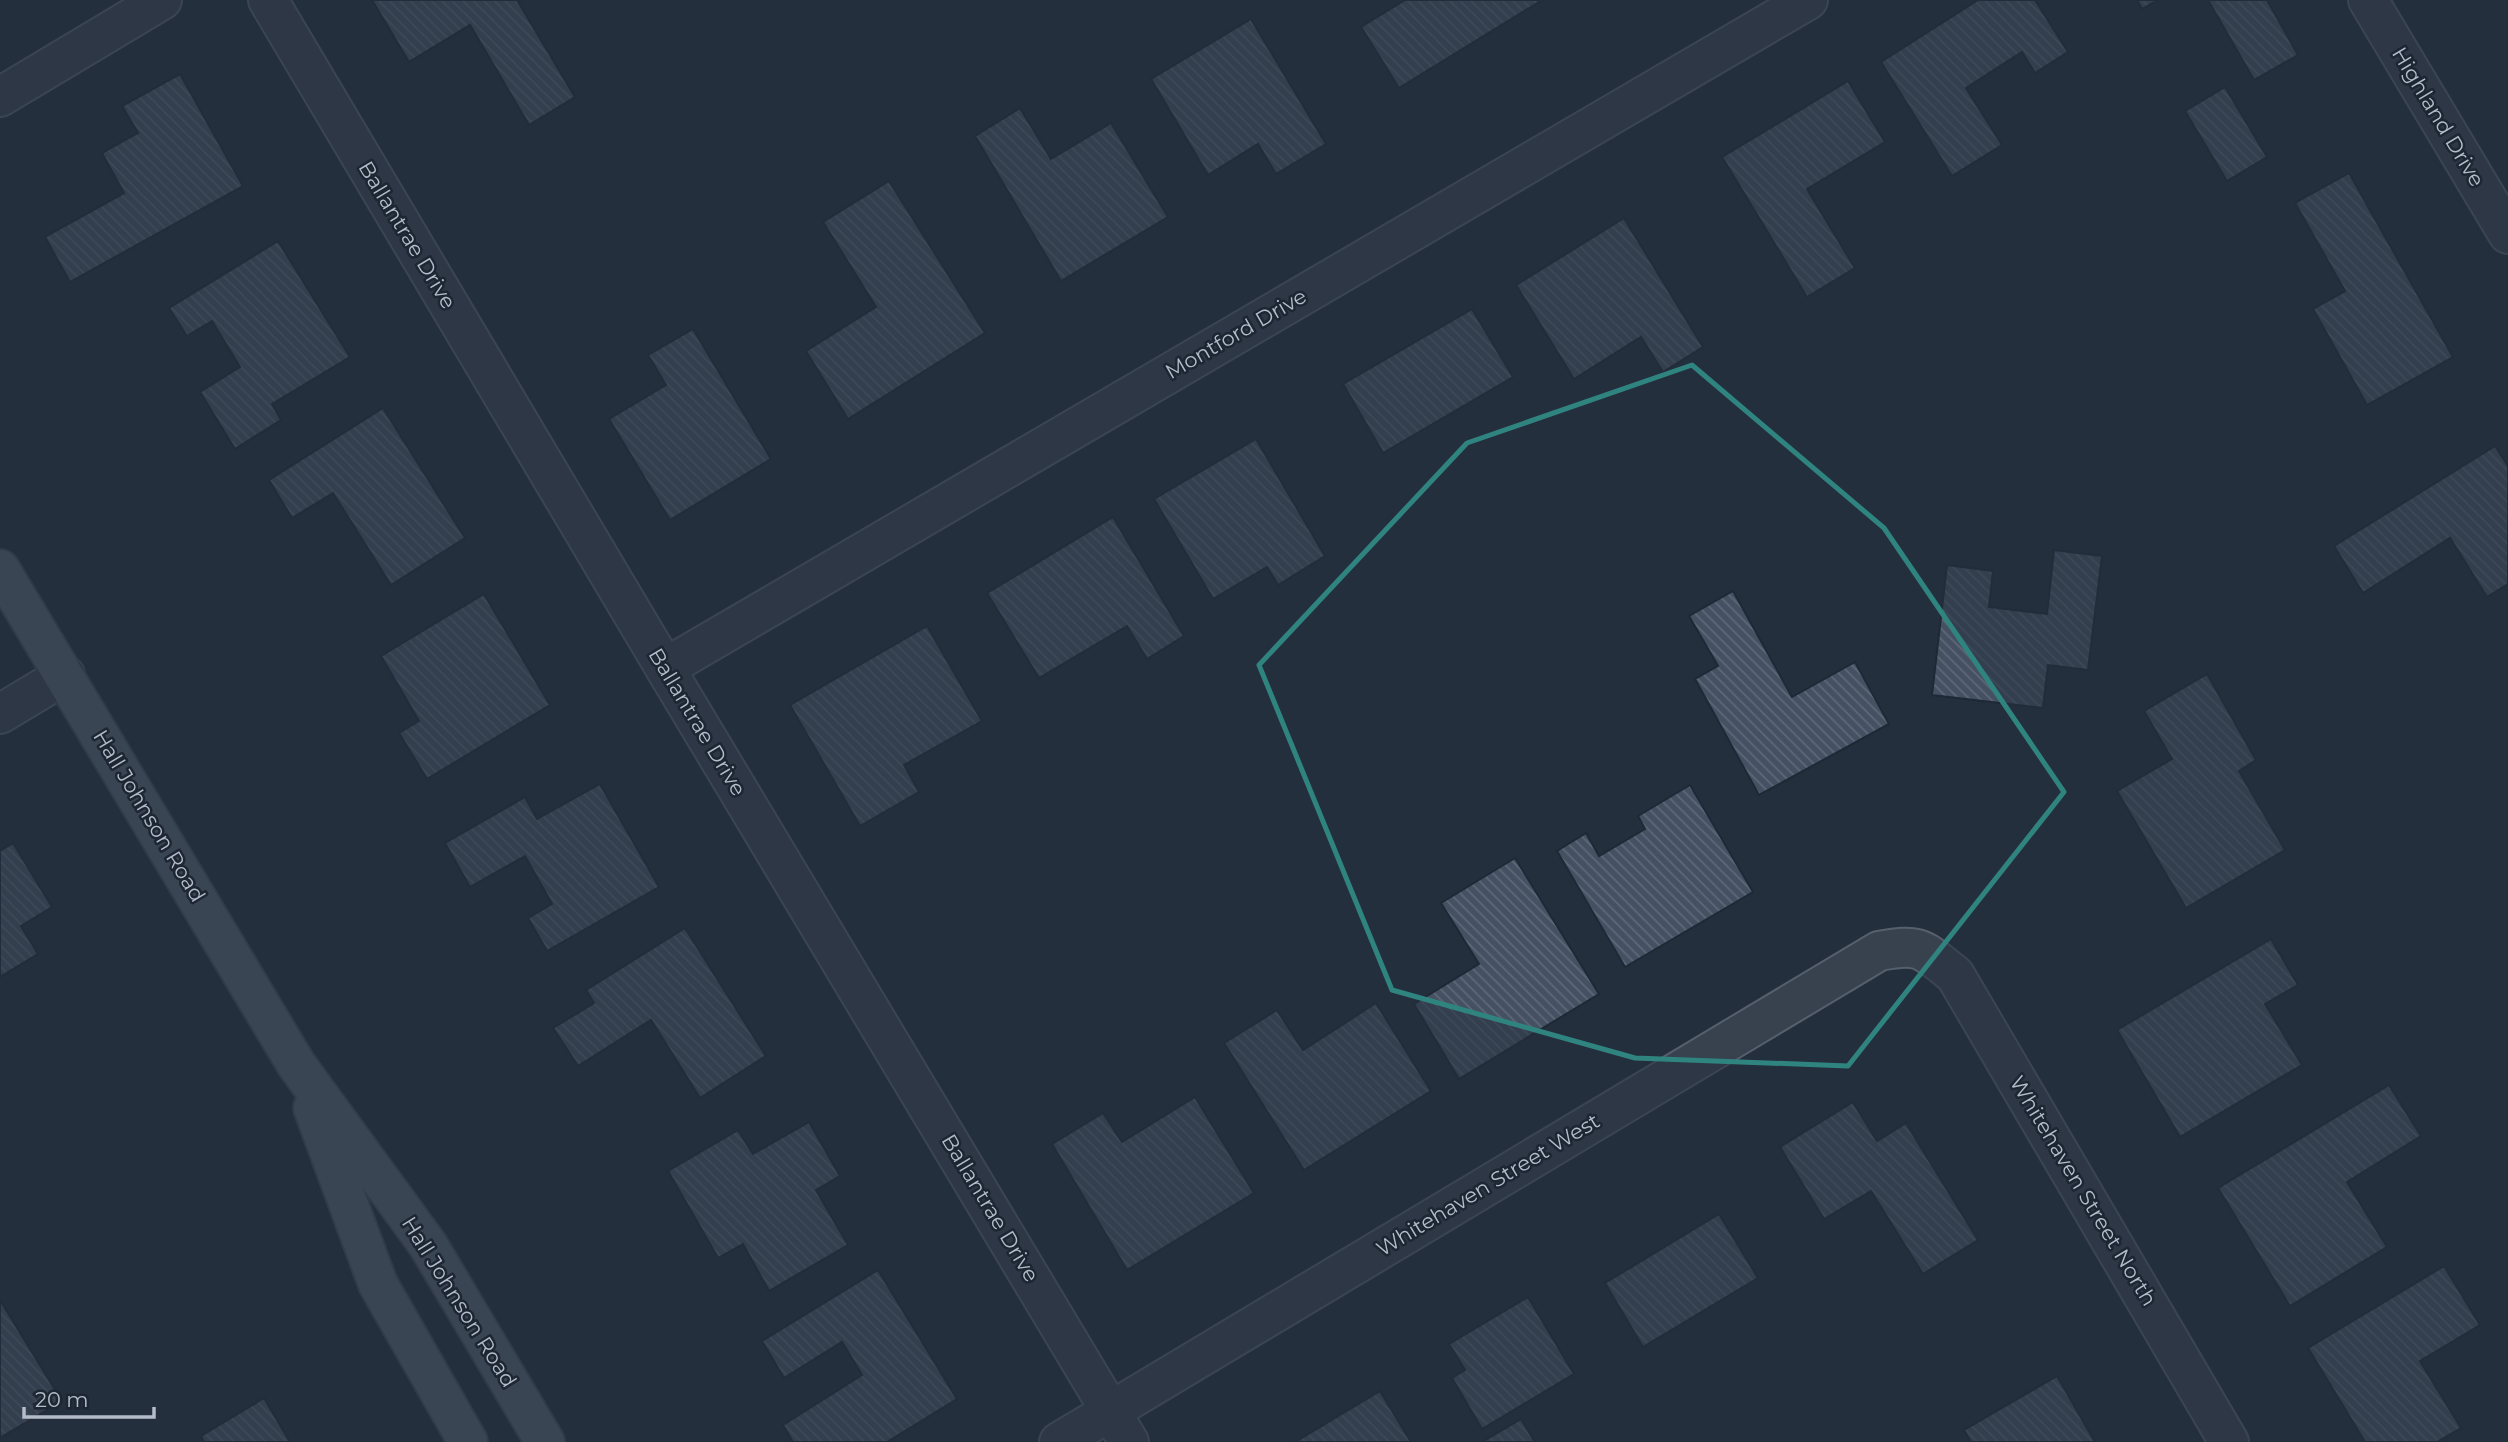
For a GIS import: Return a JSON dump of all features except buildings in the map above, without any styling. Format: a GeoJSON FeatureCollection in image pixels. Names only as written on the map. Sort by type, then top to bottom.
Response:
{"type":"FeatureCollection","features":[{"type":"Feature","properties":{"kind":"main road","name":"Hall Johnson Road"},"geometry":{"type":"LineString","coordinates":[[0,569],[296,1064],[428,1245],[545,1442]]}},
{"type":"Feature","properties":{"kind":"main road","name":"Hall Johnson Road"},"geometry":{"type":"LineString","coordinates":[[296,1064],[378,1284],[468,1442]]}},
{"type":"Feature","properties":{"kind":"street"},"geometry":{"type":"LineString","coordinates":[[0,97],[162,0]]}},
{"type":"Feature","properties":{"kind":"street","name":"Ballantrae Drive"},"geometry":{"type":"LineString","coordinates":[[268,0],[1120,1426]]}},
{"type":"Feature","properties":{"kind":"street","name":"Montford Drive"},"geometry":{"type":"LineString","coordinates":[[665,668],[1808,0]]}},
{"type":"Feature","properties":{"kind":"street","name":"Highland Drive"},"geometry":{"type":"LineString","coordinates":[[2368,0],[2508,234]]}},
{"type":"Feature","properties":{"kind":"street"},"geometry":{"type":"LineString","coordinates":[[0,714],[65,675]]}},
{"type":"Feature","properties":{"kind":"street","name":"Whitehaven Street West"},"geometry":{"type":"LineString","coordinates":[[1059,1442],[1120,1426],[1879,951],[1906,946],[1924,950]]}},
{"type":"Feature","properties":{"kind":"street","name":"Whitehaven Street North"},"geometry":{"type":"LineString","coordinates":[[1924,950],[1955,975],[2229,1442]]}},
{"type":"Feature","properties":{"kind":"highlighted area"},"geometry":{"type":"Polygon","coordinates":[[[1692,365],[1884,528],[2064,792],[1848,1066],[1635,1058],[1392,990],[1259,665],[1467,443],[1692,365]]]}}]}
